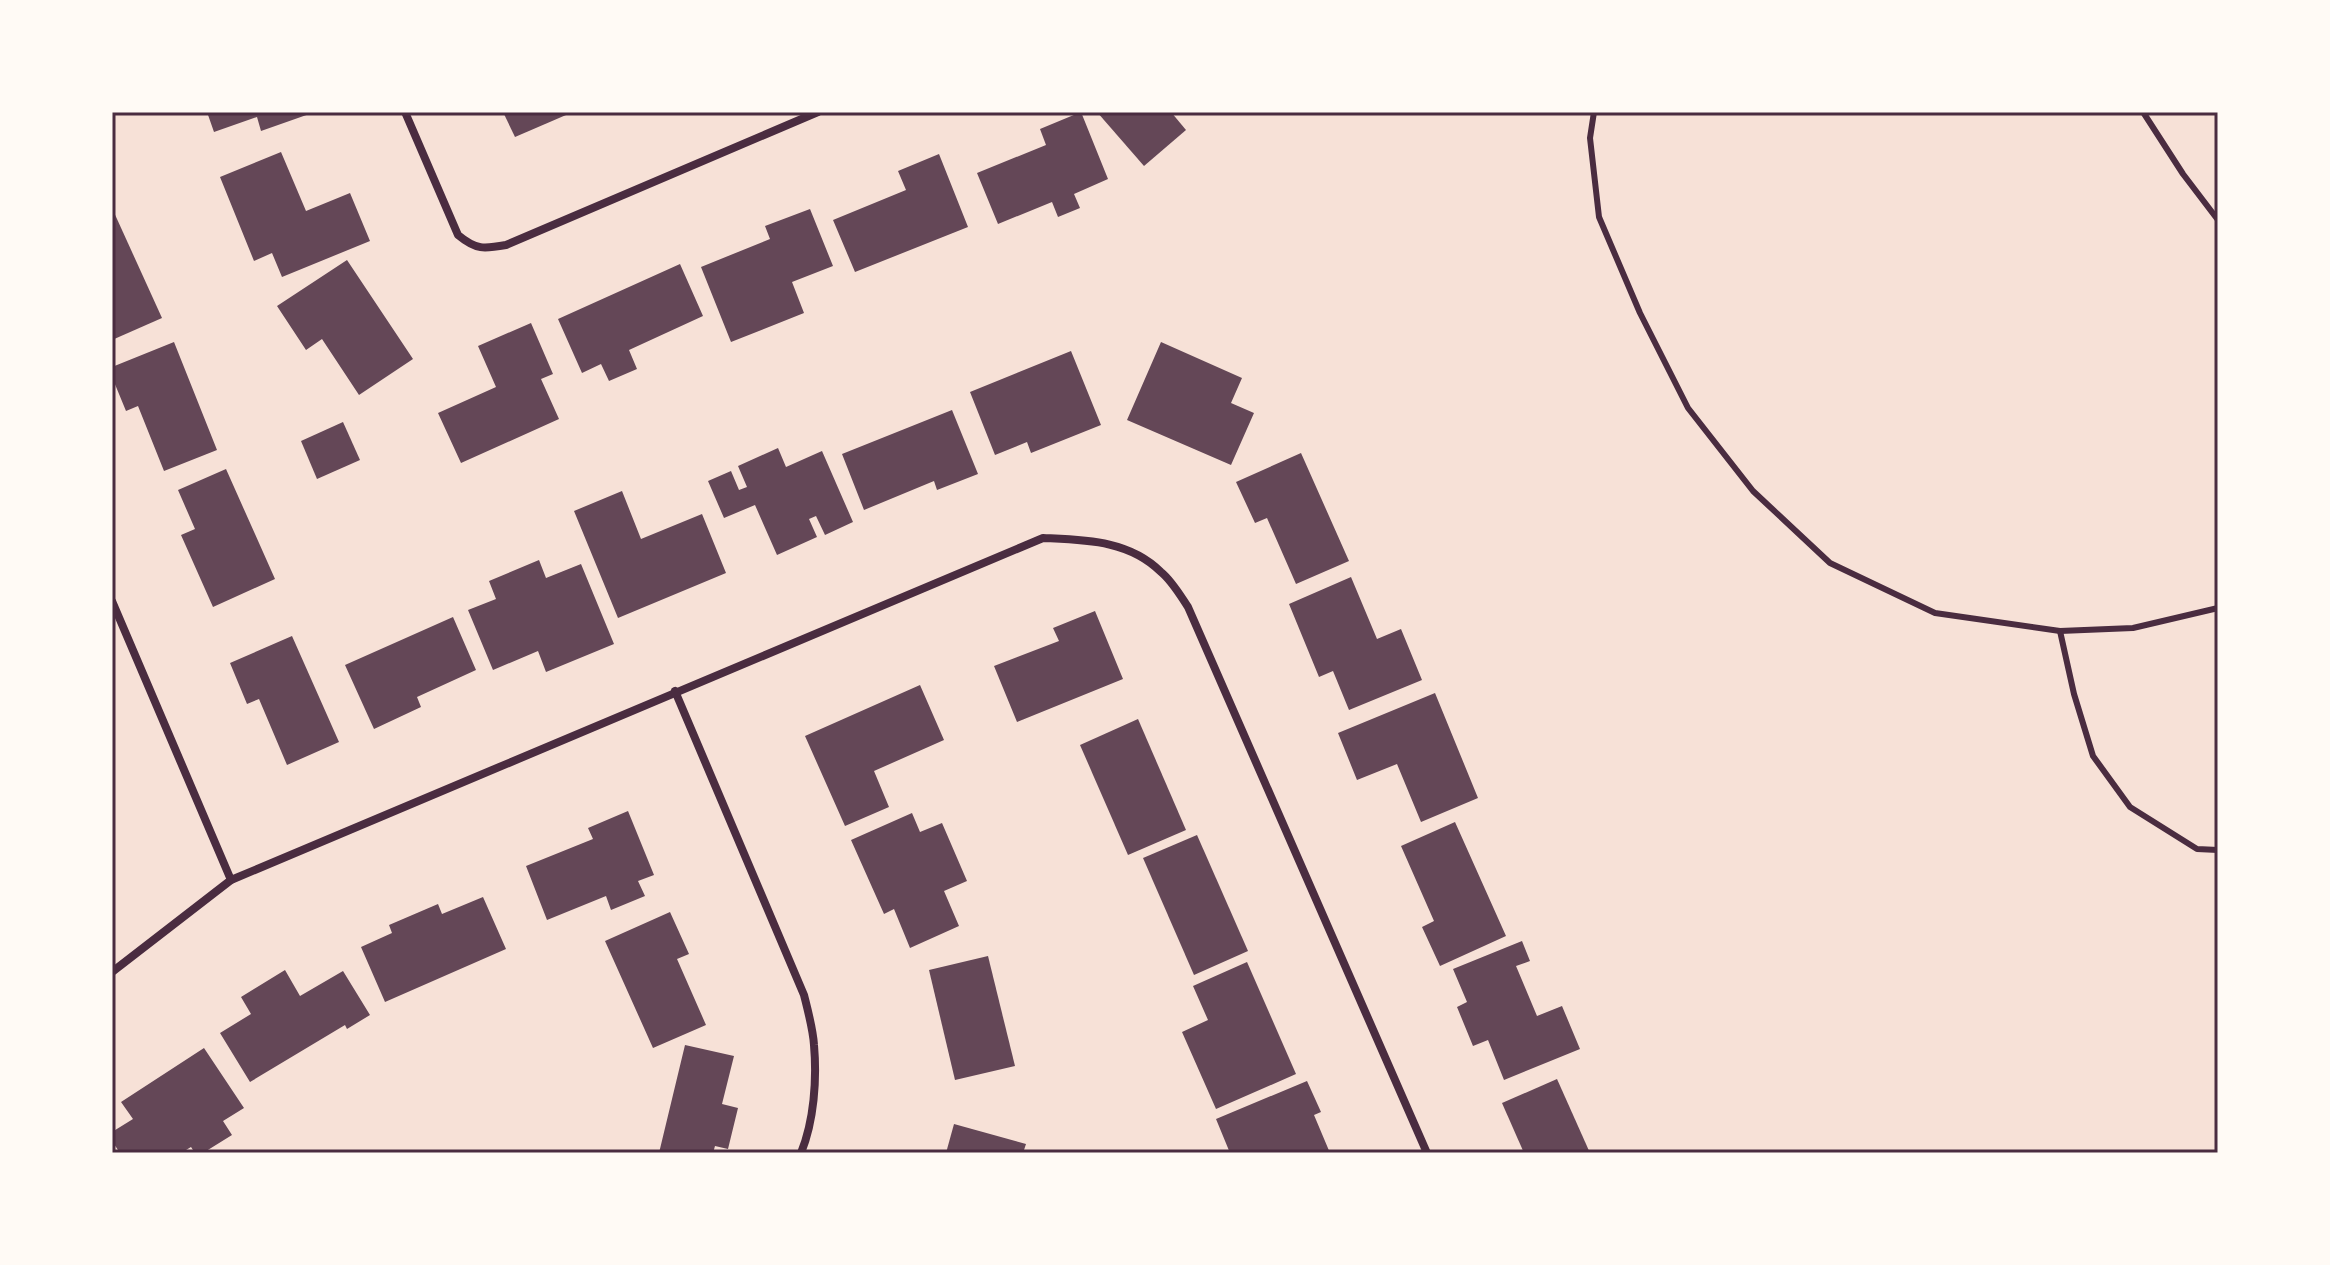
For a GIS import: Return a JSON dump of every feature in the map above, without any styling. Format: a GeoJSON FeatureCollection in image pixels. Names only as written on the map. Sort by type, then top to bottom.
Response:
{"type":"FeatureCollection","features":[{"type":"Feature","properties":{"kind":"street"},"geometry":{"type":"LineString","coordinates":[[405,112],[458,235],[471,246],[486,249],[506,245],[818,112]]}},
{"type":"Feature","properties":{"kind":"street"},"geometry":{"type":"LineString","coordinates":[[112,972],[231,880],[1043,538],[1085,540],[1127,548],[1161,572],[1188,607],[1427,1153]]}},
{"type":"Feature","properties":{"kind":"street"},"geometry":{"type":"LineString","coordinates":[[112,601],[231,880]]}},
{"type":"Feature","properties":{"kind":"street"},"geometry":{"type":"LineString","coordinates":[[675,691],[804,995],[814,1043],[815,1086],[806,1141],[801,1153]]}},
{"type":"Feature","properties":{"kind":"lane"},"geometry":{"type":"LineString","coordinates":[[1594,112],[1590,138],[1599,217],[1640,313],[1688,408],[1753,491],[1830,563],[1935,613],[2060,631],[2133,628],[2218,608]]}},
{"type":"Feature","properties":{"kind":"lane"},"geometry":{"type":"LineString","coordinates":[[2143,112],[2183,174],[2218,220]]}},
{"type":"Feature","properties":{"kind":"lane"},"geometry":{"type":"LineString","coordinates":[[2060,631],[2074,694],[2093,756],[2130,807],[2197,849],[2218,850]]}},
{"type":"Feature","properties":{"kind":"building"},"geometry":{"type":"Polygon","coordinates":[[[207,112],[315,112],[261,131],[257,117],[214,132],[207,112]]]}},
{"type":"Feature","properties":{"kind":"building"},"geometry":{"type":"Polygon","coordinates":[[[503,112],[573,112],[515,137],[503,112]]]}},
{"type":"Feature","properties":{"kind":"building"},"geometry":{"type":"Polygon","coordinates":[[[1081,112],[1108,179],[1074,194],[1080,208],[1058,217],[1052,202],[998,224],[977,173],[1046,145],[1040,129],[1081,112]]]}},
{"type":"Feature","properties":{"kind":"building"},"geometry":{"type":"Polygon","coordinates":[[[1097,112],[1171,112],[1186,130],[1144,166],[1097,112]]]}},
{"type":"Feature","properties":{"kind":"building"},"geometry":{"type":"Polygon","coordinates":[[[281,152],[306,211],[350,193],[370,241],[282,277],[272,253],[254,261],[220,177],[281,152]]]}},
{"type":"Feature","properties":{"kind":"building"},"geometry":{"type":"Polygon","coordinates":[[[939,154],[968,227],[855,272],[833,220],[906,190],[898,171],[939,154]]]}},
{"type":"Feature","properties":{"kind":"building"},"geometry":{"type":"Polygon","coordinates":[[[112,208],[162,318],[112,340],[112,208]]]}},
{"type":"Feature","properties":{"kind":"building"},"geometry":{"type":"Polygon","coordinates":[[[810,209],[833,266],[792,282],[804,313],[731,342],[701,267],[770,239],[765,226],[810,209]]]}},
{"type":"Feature","properties":{"kind":"building"},"geometry":{"type":"Polygon","coordinates":[[[347,260],[413,359],[359,395],[322,339],[306,350],[277,306],[347,260]]]}},
{"type":"Feature","properties":{"kind":"building"},"geometry":{"type":"Polygon","coordinates":[[[680,264],[703,316],[629,350],[637,369],[609,381],[601,364],[582,373],[558,319],[680,264]]]}},
{"type":"Feature","properties":{"kind":"building"},"geometry":{"type":"Polygon","coordinates":[[[531,323],[553,374],[541,379],[559,419],[461,463],[438,413],[496,387],[478,346],[531,323]]]}},
{"type":"Feature","properties":{"kind":"building"},"geometry":{"type":"Polygon","coordinates":[[[174,342],[217,450],[164,471],[138,406],[126,411],[112,377],[112,367],[174,342]]]}},
{"type":"Feature","properties":{"kind":"building"},"geometry":{"type":"Polygon","coordinates":[[[1161,342],[1242,378],[1231,403],[1254,413],[1231,465],[1127,420],[1161,342]]]}},
{"type":"Feature","properties":{"kind":"building"},"geometry":{"type":"Polygon","coordinates":[[[1071,351],[1101,425],[1031,453],[1027,442],[995,455],[970,392],[1071,351]]]}},
{"type":"Feature","properties":{"kind":"building"},"geometry":{"type":"Polygon","coordinates":[[[952,410],[978,474],[937,490],[934,481],[864,510],[842,454],[952,410]]]}},
{"type":"Feature","properties":{"kind":"building"},"geometry":{"type":"Polygon","coordinates":[[[343,422],[360,460],[317,479],[301,441],[343,422]]]}},
{"type":"Feature","properties":{"kind":"building"},"geometry":{"type":"Polygon","coordinates":[[[778,448],[786,467],[822,451],[853,522],[825,535],[816,516],[809,519],[817,537],[777,555],[755,505],[724,518],[708,481],[731,471],[739,490],[747,487],[738,466],[778,448]]]}},
{"type":"Feature","properties":{"kind":"building"},"geometry":{"type":"Polygon","coordinates":[[[1301,453],[1349,561],[1296,584],[1267,518],[1255,523],[1236,482],[1301,453]]]}},
{"type":"Feature","properties":{"kind":"building"},"geometry":{"type":"Polygon","coordinates":[[[226,469],[275,579],[213,607],[181,535],[195,529],[178,490],[226,469]]]}},
{"type":"Feature","properties":{"kind":"building"},"geometry":{"type":"Polygon","coordinates":[[[622,491],[641,539],[702,514],[726,573],[618,618],[574,511],[622,491]]]}},
{"type":"Feature","properties":{"kind":"building"},"geometry":{"type":"Polygon","coordinates":[[[539,560],[546,578],[581,564],[614,644],[546,672],[538,651],[493,670],[468,610],[496,599],[489,581],[539,560]]]}},
{"type":"Feature","properties":{"kind":"building"},"geometry":{"type":"Polygon","coordinates":[[[1351,577],[1377,639],[1401,629],[1422,680],[1349,710],[1333,671],[1319,677],[1289,604],[1351,577]]]}},
{"type":"Feature","properties":{"kind":"building"},"geometry":{"type":"Polygon","coordinates":[[[1095,611],[1123,679],[1017,722],[994,666],[1059,641],[1053,628],[1095,611]]]}},
{"type":"Feature","properties":{"kind":"building"},"geometry":{"type":"Polygon","coordinates":[[[453,617],[476,670],[417,697],[421,707],[374,729],[345,665],[453,617]]]}},
{"type":"Feature","properties":{"kind":"building"},"geometry":{"type":"Polygon","coordinates":[[[292,636],[339,742],[287,765],[259,699],[247,704],[230,663],[292,636]]]}},
{"type":"Feature","properties":{"kind":"building"},"geometry":{"type":"Polygon","coordinates":[[[920,685],[944,740],[874,771],[889,807],[845,826],[805,736],[920,685]]]}},
{"type":"Feature","properties":{"kind":"building"},"geometry":{"type":"Polygon","coordinates":[[[1435,693],[1478,798],[1421,822],[1397,764],[1357,780],[1338,733],[1435,693]]]}},
{"type":"Feature","properties":{"kind":"building"},"geometry":{"type":"Polygon","coordinates":[[[1138,719],[1186,830],[1128,855],[1080,745],[1138,719]]]}},
{"type":"Feature","properties":{"kind":"building"},"geometry":{"type":"Polygon","coordinates":[[[628,811],[654,875],[638,881],[645,896],[611,910],[606,896],[547,920],[526,866],[593,839],[588,828],[628,811]]]}},
{"type":"Feature","properties":{"kind":"building"},"geometry":{"type":"Polygon","coordinates":[[[912,813],[920,832],[942,823],[967,881],[944,891],[959,926],[910,948],[894,909],[884,914],[851,840],[912,813]]]}},
{"type":"Feature","properties":{"kind":"building"},"geometry":{"type":"Polygon","coordinates":[[[1455,822],[1506,936],[1440,966],[1422,927],[1434,921],[1401,846],[1455,822]]]}},
{"type":"Feature","properties":{"kind":"building"},"geometry":{"type":"Polygon","coordinates":[[[1197,835],[1248,951],[1194,975],[1143,858],[1197,835]]]}},
{"type":"Feature","properties":{"kind":"building"},"geometry":{"type":"Polygon","coordinates":[[[483,897],[506,949],[385,1002],[361,947],[392,933],[389,925],[438,904],[442,914],[483,897]]]}},
{"type":"Feature","properties":{"kind":"building"},"geometry":{"type":"Polygon","coordinates":[[[670,912],[689,954],[677,959],[706,1025],[653,1048],[605,941],[670,912]]]}},
{"type":"Feature","properties":{"kind":"building"},"geometry":{"type":"Polygon","coordinates":[[[1522,941],[1530,961],[1516,966],[1537,1016],[1562,1006],[1580,1049],[1504,1080],[1488,1040],[1473,1046],[1457,1007],[1467,1002],[1453,969],[1522,941]]]}},
{"type":"Feature","properties":{"kind":"building"},"geometry":{"type":"Polygon","coordinates":[[[988,956],[1015,1066],[955,1080],[929,970],[988,956]]]}},
{"type":"Feature","properties":{"kind":"building"},"geometry":{"type":"Polygon","coordinates":[[[1247,962],[1296,1074],[1216,1109],[1182,1032],[1208,1020],[1193,986],[1247,962]]]}},
{"type":"Feature","properties":{"kind":"building"},"geometry":{"type":"Polygon","coordinates":[[[285,970],[300,996],[343,971],[370,1015],[347,1029],[345,1025],[250,1082],[220,1033],[251,1014],[241,997],[285,970]]]}},
{"type":"Feature","properties":{"kind":"building"},"geometry":{"type":"Polygon","coordinates":[[[685,1045],[734,1056],[722,1104],[738,1108],[728,1149],[715,1146],[713,1153],[659,1153],[685,1045]]]}},
{"type":"Feature","properties":{"kind":"building"},"geometry":{"type":"Polygon","coordinates":[[[204,1048],[244,1108],[223,1121],[232,1135],[203,1153],[195,1153],[191,1147],[181,1153],[120,1153],[112,1141],[112,1132],[133,1119],[121,1102],[204,1048]]]}},
{"type":"Feature","properties":{"kind":"building"},"geometry":{"type":"Polygon","coordinates":[[[1557,1079],[1590,1153],[1524,1153],[1502,1103],[1557,1079]]]}},
{"type":"Feature","properties":{"kind":"building"},"geometry":{"type":"Polygon","coordinates":[[[1307,1081],[1321,1112],[1314,1115],[1330,1153],[1230,1153],[1216,1119],[1307,1081]]]}},
{"type":"Feature","properties":{"kind":"building"},"geometry":{"type":"Polygon","coordinates":[[[954,1124],[1026,1144],[1023,1153],[946,1153],[954,1124]]]}}]}
